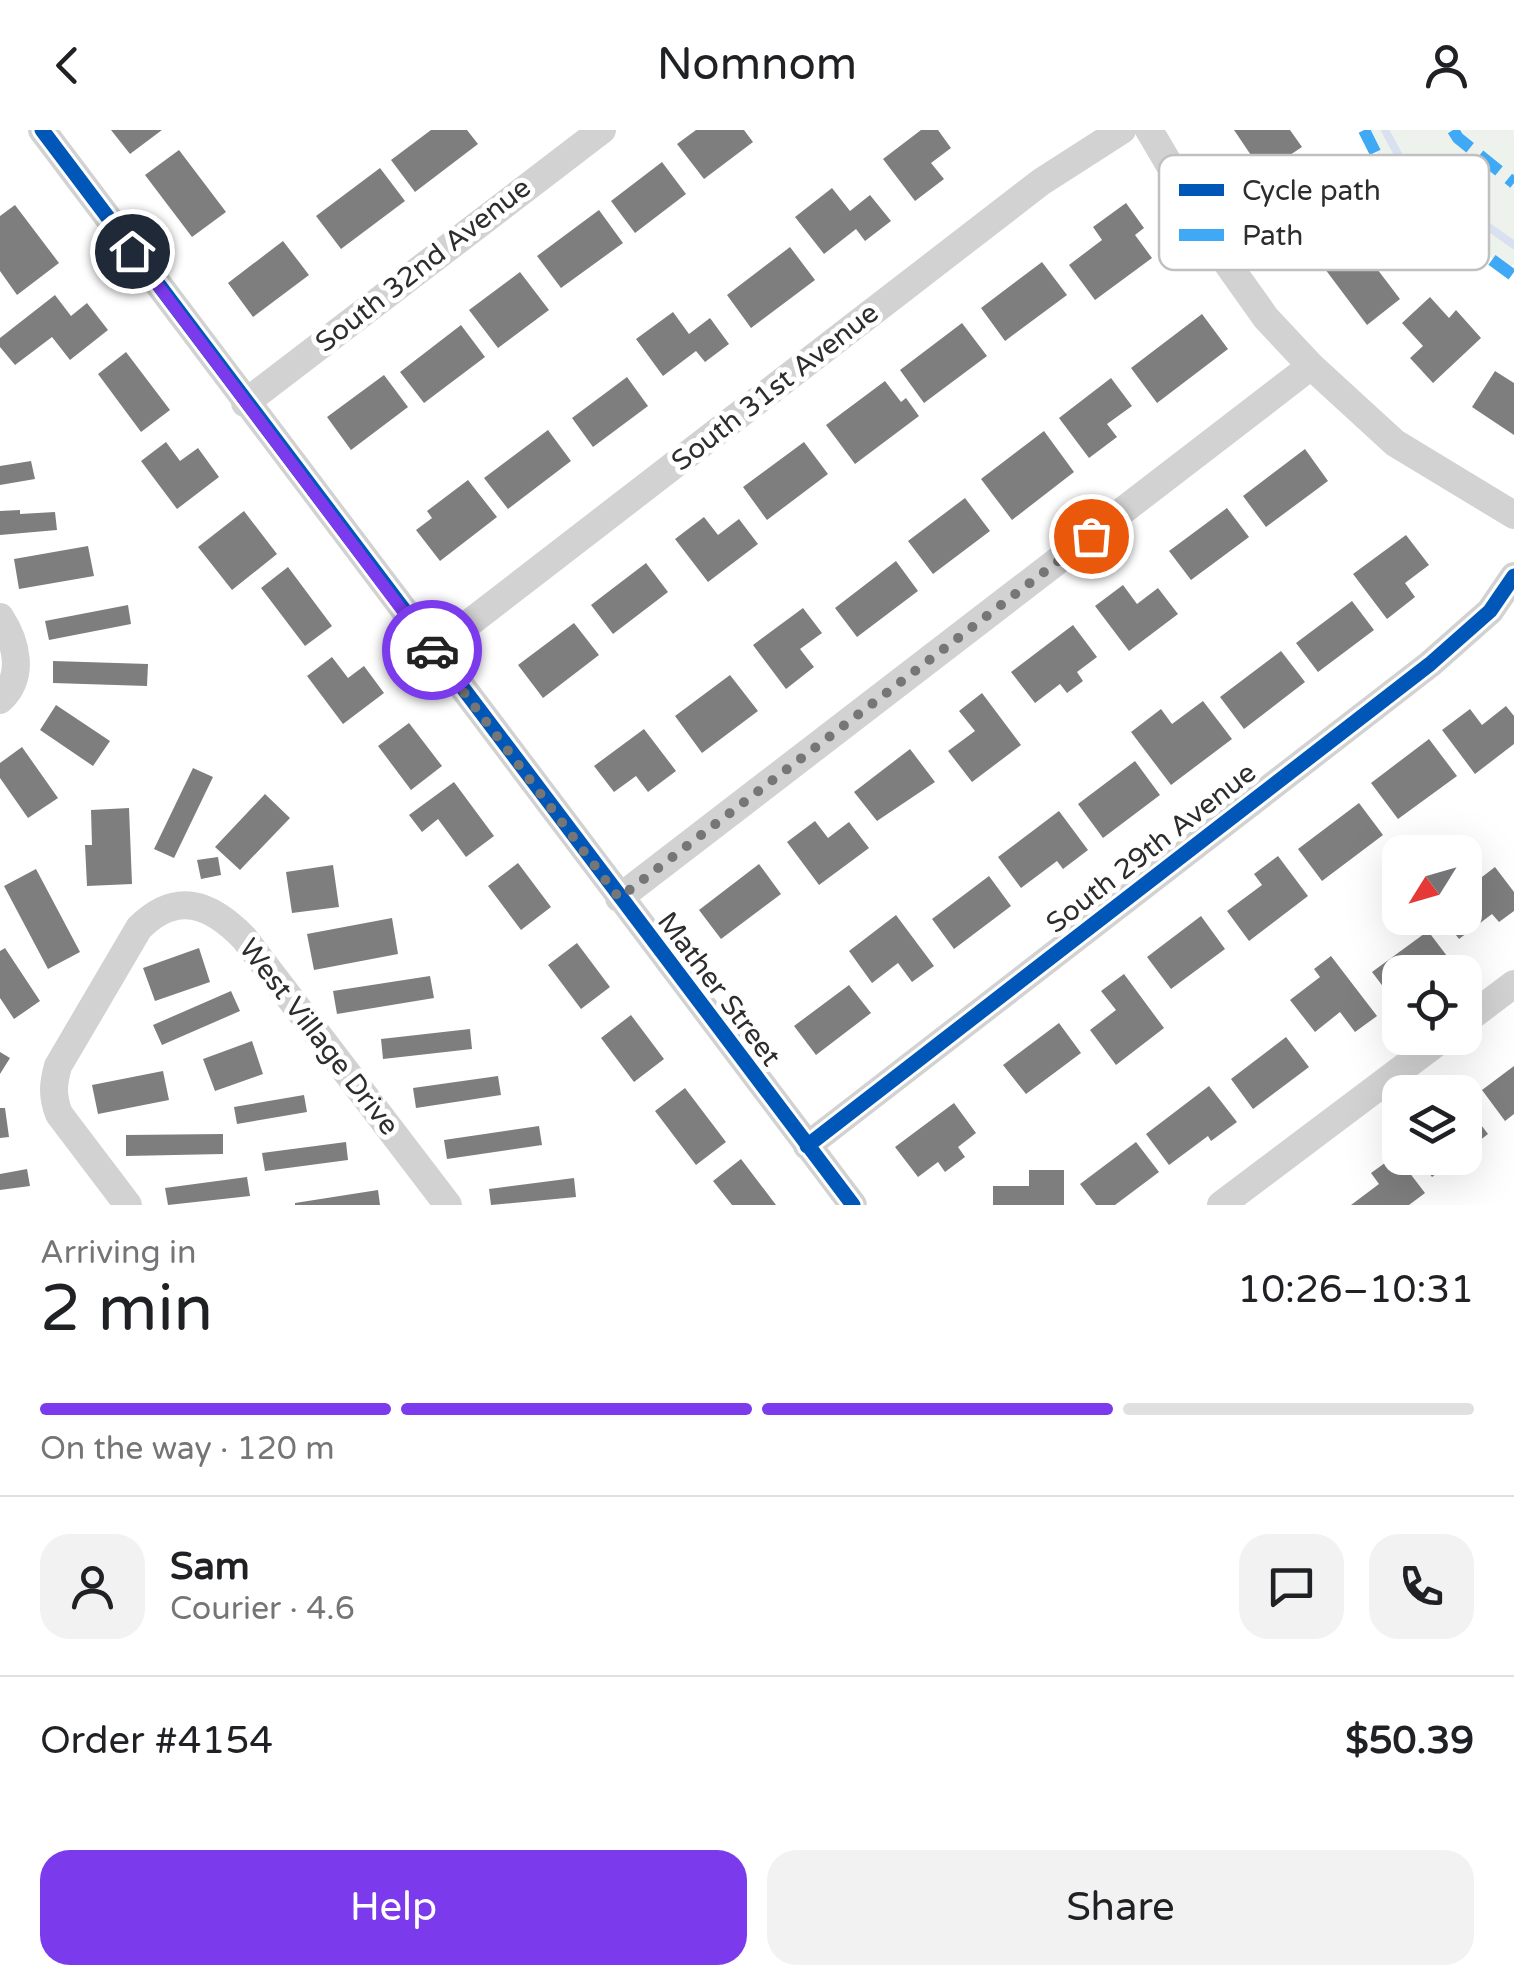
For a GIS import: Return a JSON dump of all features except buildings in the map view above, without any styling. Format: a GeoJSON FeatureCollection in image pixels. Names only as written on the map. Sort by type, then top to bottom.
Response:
{"type":"FeatureCollection","features":[{"type":"Feature","properties":{"kind":"street","name":"Mather Street"},"geometry":{"type":"LineString","coordinates":[[42,130],[853,1205]]}},
{"type":"Feature","properties":{"kind":"street","name":"South 32nd Avenue"},"geometry":{"type":"LineString","coordinates":[[245,402],[602,130]]}},
{"type":"Feature","properties":{"kind":"street","name":"South 31st Avenue"},"geometry":{"type":"LineString","coordinates":[[433,651],[1041,182],[1122,130]]}},
{"type":"Feature","properties":{"kind":"street"},"geometry":{"type":"LineString","coordinates":[[1150,130],[1165,155]]}},
{"type":"Feature","properties":{"kind":"street"},"geometry":{"type":"LineString","coordinates":[[1233,270],[1266,318],[1311,366],[1395,442],[1514,515]]}},
{"type":"Feature","properties":{"kind":"street"},"geometry":{"type":"LineString","coordinates":[[619,898],[1311,366]]}},
{"type":"Feature","properties":{"kind":"street","name":"South 29th Avenue"},"geometry":{"type":"LineString","coordinates":[[806,1146],[1430,664],[1490,611],[1514,576]]}},
{"type":"Feature","properties":{"kind":"street"},"geometry":{"type":"LineString","coordinates":[[0,617],[13,642],[16,662],[14,682],[0,700]]}},
{"type":"Feature","properties":{"kind":"street","name":"West Village Drive"},"geometry":{"type":"LineString","coordinates":[[128,1205],[59,1114],[53,1098],[55,1078],[58,1066],[138,928],[171,906],[186,905],[206,908],[228,921],[244,938],[448,1205]]}},
{"type":"Feature","properties":{"kind":"street"},"geometry":{"type":"LineString","coordinates":[[1482,1008],[1514,984]]}},
{"type":"Feature","properties":{"kind":"street"},"geometry":{"type":"LineString","coordinates":[[1221,1205],[1420,1055]]}},
{"type":"Feature","properties":{"kind":"shaded area"},"geometry":{"type":"Polygon","coordinates":[[[1364,130],[1514,130],[1514,264],[1507,269],[1489,256],[1489,155],[1377,152],[1364,130]]]}},
{"type":"Feature","properties":{"kind":"waterway"},"geometry":{"type":"LineString","coordinates":[[1385,130],[1398,155]]}},
{"type":"Feature","properties":{"kind":"waterway"},"geometry":{"type":"LineString","coordinates":[[1489,227],[1514,245]]}},
{"type":"Feature","properties":{"kind":"marked path"},"geometry":{"type":"LineString","coordinates":[[1364,130],[1376,155]]}},
{"type":"Feature","properties":{"kind":"marked path"},"geometry":{"type":"LineString","coordinates":[[1453,130],[1479,155]]}},
{"type":"Feature","properties":{"kind":"marked path"},"geometry":{"type":"LineString","coordinates":[[1489,163],[1514,183]]}},
{"type":"Feature","properties":{"kind":"marked path"},"geometry":{"type":"LineString","coordinates":[[1489,258],[1514,276]]}},
{"type":"Feature","properties":{"kind":"cycle path"},"geometry":{"type":"LineString","coordinates":[[42,130],[853,1205]]}},
{"type":"Feature","properties":{"kind":"cycle path"},"geometry":{"type":"LineString","coordinates":[[807,1146],[1430,664],[1490,611],[1514,576]]}},
{"type":"Feature","properties":{"kind":"way so far"},"geometry":{"type":"LineString","coordinates":[[432,650],[619,898],[1091,536]]}},
{"type":"Feature","properties":{"kind":"route"},"geometry":{"type":"LineString","coordinates":[[132,251],[432,650]]}}]}
